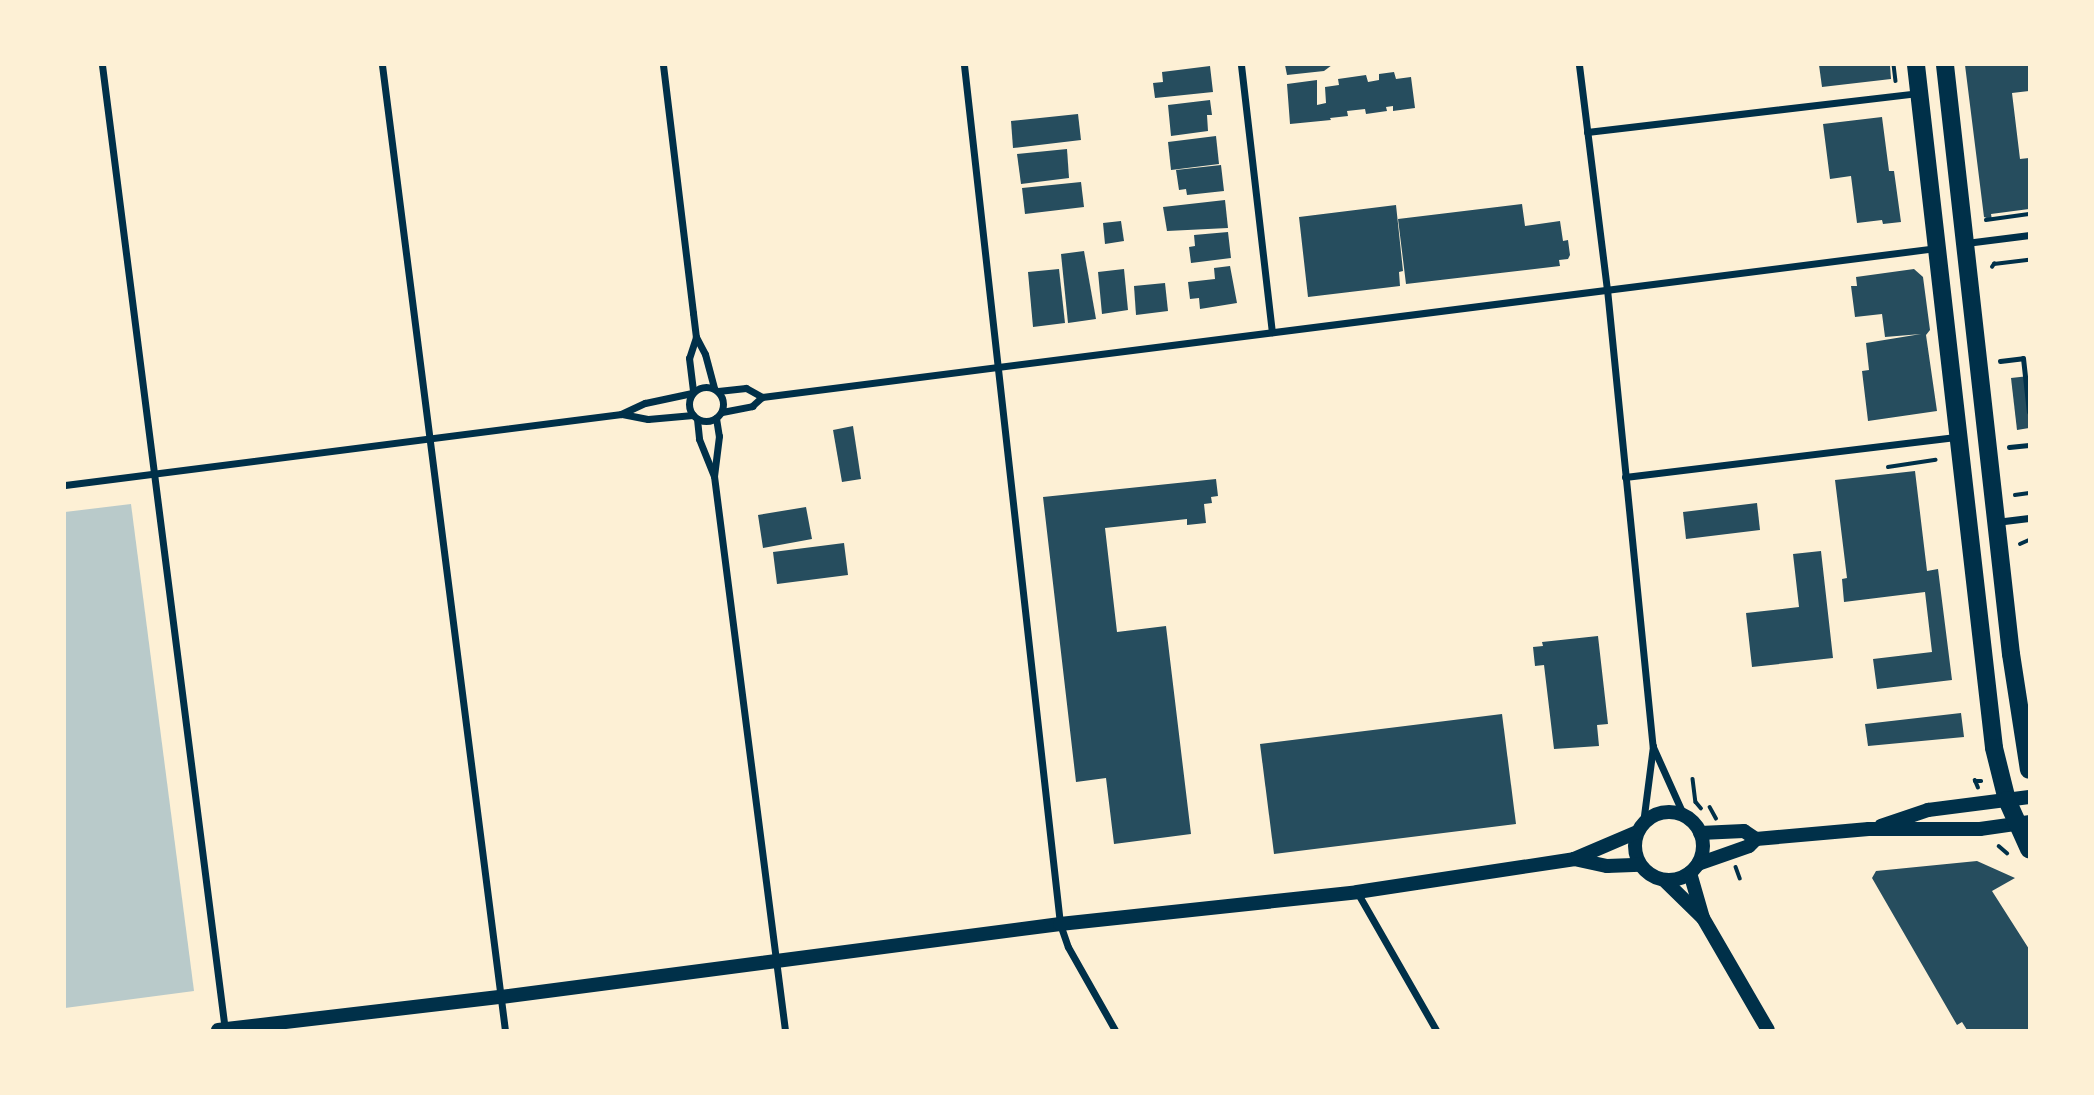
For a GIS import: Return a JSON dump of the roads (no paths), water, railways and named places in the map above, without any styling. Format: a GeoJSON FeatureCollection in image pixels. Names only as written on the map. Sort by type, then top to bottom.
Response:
{"type":"FeatureCollection","features":[{"type":"Feature","properties":{"kind":"main road"},"geometry":{"type":"LineString","coordinates":[[1916,65],[1956,437],[1994,748],[2007,800],[2023,823],[2029,849]]}},
{"type":"Feature","properties":{"kind":"main road"},"geometry":{"type":"LineString","coordinates":[[1945,65],[1996,522],[2029,770]]}},
{"type":"Feature","properties":{"kind":"main road"},"geometry":{"type":"LineString","coordinates":[[1869,829],[1928,810],[2029,797]]}},
{"type":"Feature","properties":{"kind":"main road"},"geometry":{"type":"LineString","coordinates":[[223,1030],[501,997],[1060,924],[1357,892],[1574,859],[1640,828],[1660,813],[1672,812],[1685,816],[1700,832],[1703,849],[1694,869],[1703,918],[1768,1030]]}},
{"type":"Feature","properties":{"kind":"main road"},"geometry":{"type":"LineString","coordinates":[[1700,832],[1744,831],[1756,839],[1869,829],[1940,831],[2023,823]]}},
{"type":"Feature","properties":{"kind":"main road"},"geometry":{"type":"LineString","coordinates":[[1640,828],[1635,849],[1640,865],[1651,875],[1664,880],[1675,880],[1749,846],[1756,839]]}},
{"type":"Feature","properties":{"kind":"main road"},"geometry":{"type":"LineString","coordinates":[[1574,859],[1606,866],[1640,865]]}},
{"type":"Feature","properties":{"kind":"main road"},"geometry":{"type":"LineString","coordinates":[[1664,880],[1693,912],[1703,918]]}},
{"type":"Feature","properties":{"kind":"street"},"geometry":{"type":"LineString","coordinates":[[102,65],[223,1030]]}},
{"type":"Feature","properties":{"kind":"street"},"geometry":{"type":"LineString","coordinates":[[382,65],[505,1030]]}},
{"type":"Feature","properties":{"kind":"street"},"geometry":{"type":"LineString","coordinates":[[663,65],[696,337],[723,401],[719,415],[715,476],[785,1030]]}},
{"type":"Feature","properties":{"kind":"street"},"geometry":{"type":"LineString","coordinates":[[964,65],[1060,924],[1068,947],[1115,1030]]}},
{"type":"Feature","properties":{"kind":"street"},"geometry":{"type":"LineString","coordinates":[[1241,65],[1272,332]]}},
{"type":"Feature","properties":{"kind":"street"},"geometry":{"type":"LineString","coordinates":[[1579,65],[1607,289],[1653,746],[1640,828]]}},
{"type":"Feature","properties":{"kind":"street"},"geometry":{"type":"LineString","coordinates":[[1587,132],[1919,93]]}},
{"type":"Feature","properties":{"kind":"street"},"geometry":{"type":"LineString","coordinates":[[1966,243],[2029,235]]}},
{"type":"Feature","properties":{"kind":"street"},"geometry":{"type":"LineString","coordinates":[[621,414],[648,419],[695,417],[708,421],[751,406],[762,397],[1937,248]]}},
{"type":"Feature","properties":{"kind":"street"},"geometry":{"type":"LineString","coordinates":[[696,337],[689,358],[692,393],[688,404],[715,476]]}},
{"type":"Feature","properties":{"kind":"street"},"geometry":{"type":"LineString","coordinates":[[65,485],[621,414],[645,403],[692,393],[702,387],[746,388],[762,397]]}},
{"type":"Feature","properties":{"kind":"street"},"geometry":{"type":"LineString","coordinates":[[1625,477],[1956,437]]}},
{"type":"Feature","properties":{"kind":"street"},"geometry":{"type":"LineString","coordinates":[[1996,522],[2029,518]]}},
{"type":"Feature","properties":{"kind":"street"},"geometry":{"type":"LineString","coordinates":[[1653,746],[1685,816]]}},
{"type":"Feature","properties":{"kind":"street"},"geometry":{"type":"LineString","coordinates":[[1357,892],[1436,1030]]}},
{"type":"Feature","properties":{"kind":"lane"},"geometry":{"type":"LineString","coordinates":[[2000,361],[2023,358],[2029,412]]}},
{"type":"Feature","properties":{"kind":"lane"},"geometry":{"type":"LineString","coordinates":[[2009,447],[2029,445]]}}]}
